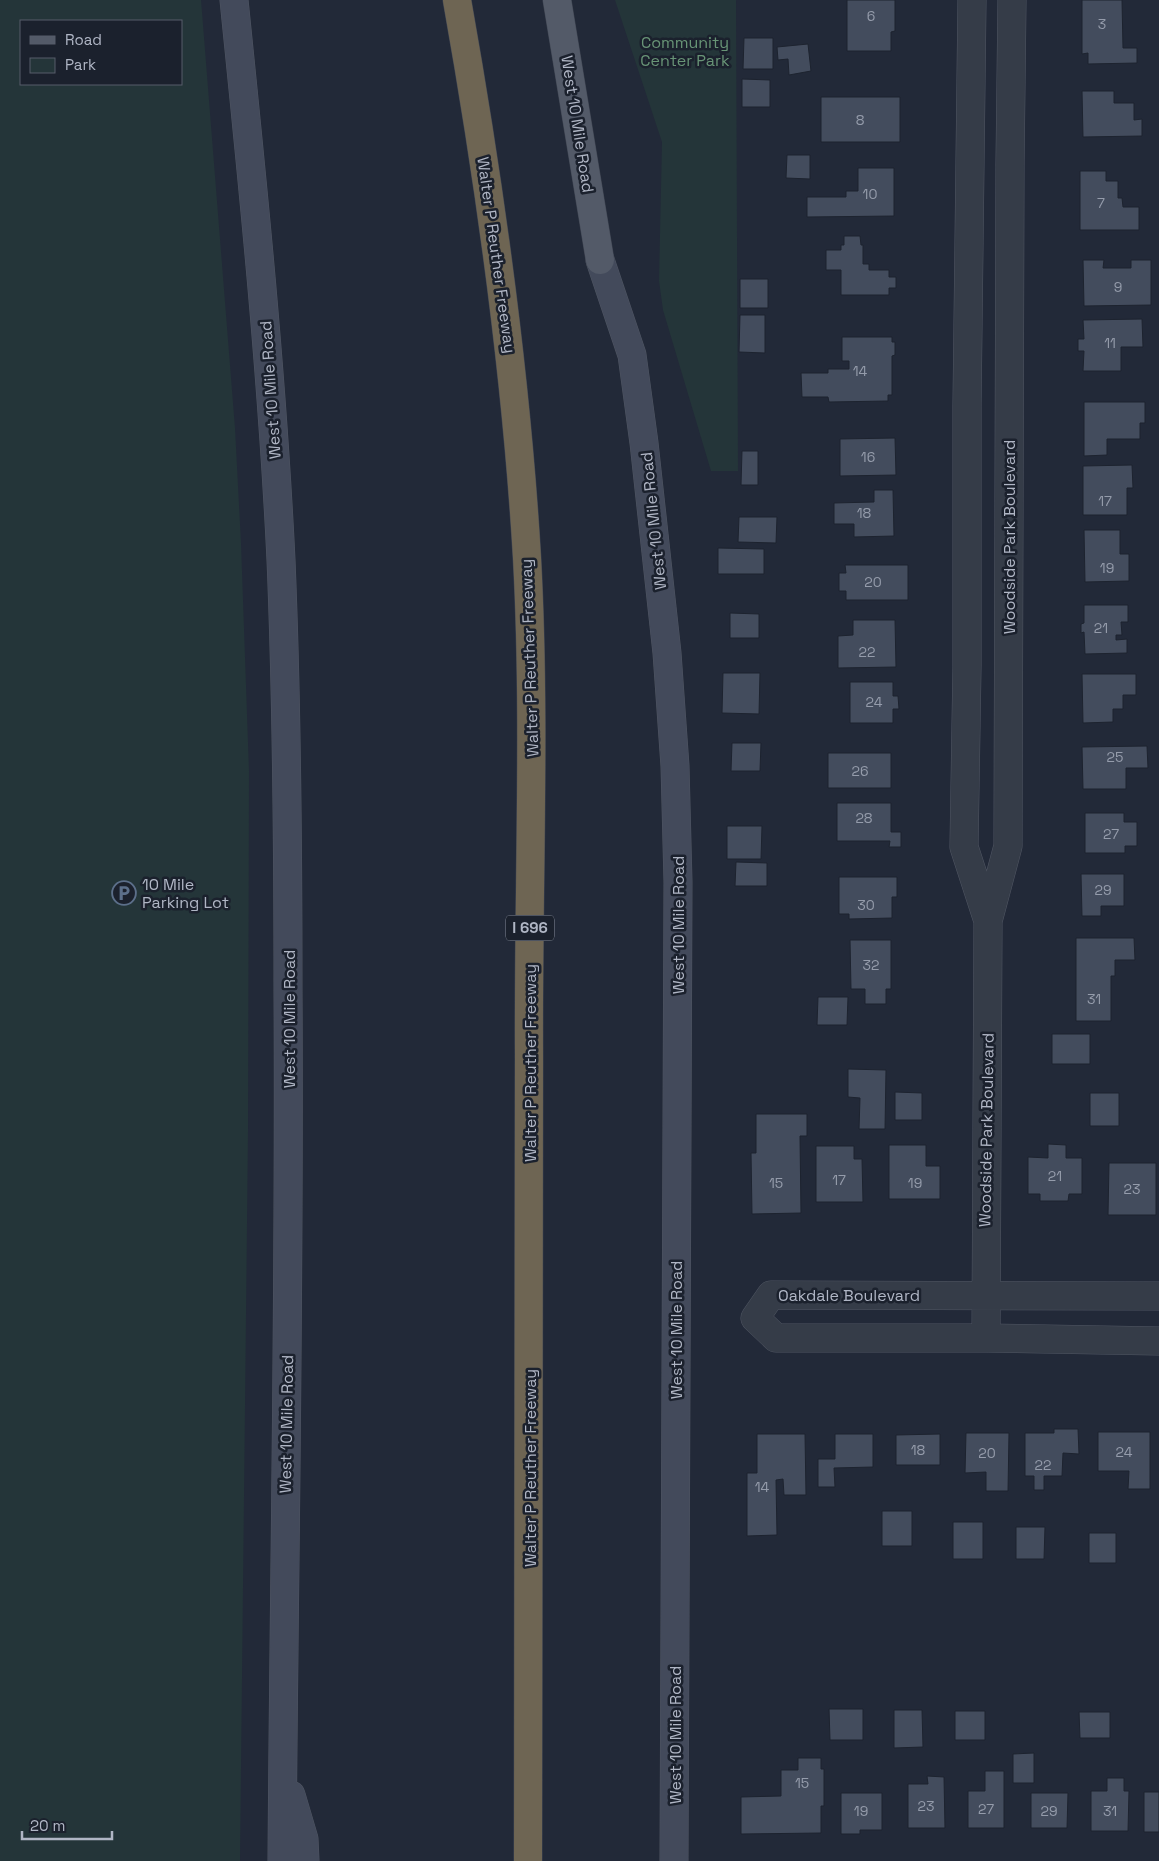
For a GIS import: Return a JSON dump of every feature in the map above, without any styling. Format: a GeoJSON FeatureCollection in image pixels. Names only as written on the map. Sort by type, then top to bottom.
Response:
{"type":"FeatureCollection","features":[{"type":"Feature","properties":{"kind":"highway","name":"Walter P Reuther Freeway"},"geometry":{"type":"LineString","coordinates":[[458,0],[497,242],[510,354],[521,469],[530,635],[532,781],[529,1050],[528,1861]]}},
{"type":"Feature","properties":{"kind":"main road","name":"West 10 Mile Road"},"geometry":{"type":"LineString","coordinates":[[234,0],[257,228],[269,374],[281,561],[285,698],[289,1133],[282,1861]]}},
{"type":"Feature","properties":{"kind":"main road","name":"West 10 Mile Road"},"geometry":{"type":"LineString","coordinates":[[557,0],[600,260],[632,355],[659,570],[675,766],[678,882],[674,1861]]}},
{"type":"Feature","properties":{"kind":"main road"},"geometry":{"type":"LineString","coordinates":[[282,1765],[304,1839],[304,1861]]}},
{"type":"Feature","properties":{"kind":"street","name":"Woodside Park Boulevard"},"geometry":{"type":"LineString","coordinates":[[972,0],[964,847],[988,921]]}},
{"type":"Feature","properties":{"kind":"street","name":"Woodside Park Boulevard"},"geometry":{"type":"LineString","coordinates":[[986,1338],[988,921],[1008,846],[1012,0]]}},
{"type":"Feature","properties":{"kind":"street"},"geometry":{"type":"LineString","coordinates":[[969,164],[1010,165]]}},
{"type":"Feature","properties":{"kind":"street"},"geometry":{"type":"LineString","coordinates":[[967,406],[1009,406]]}},
{"type":"Feature","properties":{"kind":"street"},"geometry":{"type":"LineString","coordinates":[[967,666],[1009,667]]}},
{"type":"Feature","properties":{"kind":"street","name":"Oakdale Boulevard"},"geometry":{"type":"LineString","coordinates":[[1159,1296],[771,1294],[754,1318],[776,1338],[986,1338],[1159,1341]]}},
{"type":"Feature","properties":{"kind":"green space","name":"10 Mile Parking Lot"},"geometry":{"type":"Polygon","coordinates":[[[0,0],[201,0],[235,428],[249,771],[248,1133],[240,1861],[0,1861],[0,0]]]}},
{"type":"Feature","properties":{"kind":"green space","name":"Community Center Park"},"geometry":{"type":"Polygon","coordinates":[[[615,0],[736,0],[738,471],[711,471],[663,310],[659,281],[662,142],[615,0]]]}},
{"type":"Feature","properties":{"kind":"building"},"geometry":{"type":"Polygon","coordinates":[[[847,0],[895,0],[895,31],[891,32],[891,51],[847,51],[847,0]]]}},
{"type":"Feature","properties":{"kind":"building"},"geometry":{"type":"Polygon","coordinates":[[[1082,0],[1122,0],[1123,48],[1137,48],[1137,63],[1088,64],[1088,53],[1082,54],[1082,0]]]}},
{"type":"Feature","properties":{"kind":"building"},"geometry":{"type":"Polygon","coordinates":[[[744,38],[773,38],[773,69],[743,69],[744,38]]]}},
{"type":"Feature","properties":{"kind":"building"},"geometry":{"type":"Polygon","coordinates":[[[808,44],[811,71],[789,75],[788,59],[778,60],[777,47],[808,44]]]}},
{"type":"Feature","properties":{"kind":"building"},"geometry":{"type":"Polygon","coordinates":[[[742,79],[770,80],[770,107],[742,107],[742,79]]]}},
{"type":"Feature","properties":{"kind":"building"},"geometry":{"type":"Polygon","coordinates":[[[1082,91],[1114,91],[1114,103],[1134,103],[1134,120],[1142,119],[1142,136],[1083,137],[1082,91]]]}},
{"type":"Feature","properties":{"kind":"building"},"geometry":{"type":"Polygon","coordinates":[[[821,97],[900,97],[900,142],[821,142],[821,97]]]}},
{"type":"Feature","properties":{"kind":"building"},"geometry":{"type":"Polygon","coordinates":[[[787,155],[810,155],[810,179],[786,178],[787,155]]]}},
{"type":"Feature","properties":{"kind":"building"},"geometry":{"type":"Polygon","coordinates":[[[858,168],[894,168],[894,216],[807,217],[807,197],[846,197],[846,191],[858,191],[858,168]]]}},
{"type":"Feature","properties":{"kind":"building"},"geometry":{"type":"Polygon","coordinates":[[[1080,171],[1106,171],[1106,181],[1118,181],[1118,198],[1122,198],[1123,207],[1139,207],[1139,230],[1080,230],[1080,171]]]}},
{"type":"Feature","properties":{"kind":"building"},"geometry":{"type":"Polygon","coordinates":[[[844,236],[860,236],[861,245],[863,245],[863,264],[869,264],[869,270],[889,270],[889,277],[896,277],[896,288],[889,288],[889,295],[841,295],[841,270],[826,270],[826,250],[841,250],[841,245],[844,245],[844,236]]]}},
{"type":"Feature","properties":{"kind":"building"},"geometry":{"type":"Polygon","coordinates":[[[1083,260],[1104,260],[1103,268],[1131,268],[1131,260],[1151,260],[1151,305],[1084,306],[1083,260]]]}},
{"type":"Feature","properties":{"kind":"building"},"geometry":{"type":"Polygon","coordinates":[[[740,279],[768,279],[768,308],[740,308],[740,279]]]}},
{"type":"Feature","properties":{"kind":"building"},"geometry":{"type":"Polygon","coordinates":[[[740,315],[765,315],[765,353],[739,352],[740,315]]]}},
{"type":"Feature","properties":{"kind":"building"},"geometry":{"type":"Polygon","coordinates":[[[1142,319],[1143,347],[1121,347],[1121,371],[1083,371],[1084,351],[1078,351],[1078,339],[1084,339],[1083,320],[1142,319]]]}},
{"type":"Feature","properties":{"kind":"building"},"geometry":{"type":"Polygon","coordinates":[[[842,337],[892,337],[892,342],[895,342],[895,355],[892,356],[892,395],[888,395],[888,401],[829,402],[828,397],[802,397],[801,373],[828,373],[828,369],[849,369],[849,361],[842,361],[842,337]]]}},
{"type":"Feature","properties":{"kind":"building"},"geometry":{"type":"Polygon","coordinates":[[[1084,402],[1145,402],[1145,423],[1140,423],[1140,439],[1107,439],[1107,455],[1084,456],[1084,402]]]}},
{"type":"Feature","properties":{"kind":"building"},"geometry":{"type":"Polygon","coordinates":[[[895,438],[896,475],[840,476],[840,439],[895,438]]]}},
{"type":"Feature","properties":{"kind":"building"},"geometry":{"type":"Polygon","coordinates":[[[742,451],[758,451],[758,485],[741,485],[742,451]]]}},
{"type":"Feature","properties":{"kind":"building"},"geometry":{"type":"Polygon","coordinates":[[[1132,465],[1133,488],[1127,488],[1127,515],[1083,515],[1083,466],[1132,465]]]}},
{"type":"Feature","properties":{"kind":"building"},"geometry":{"type":"Polygon","coordinates":[[[874,490],[893,490],[894,536],[854,537],[854,524],[834,524],[834,503],[874,502],[874,490]]]}},
{"type":"Feature","properties":{"kind":"building"},"geometry":{"type":"Polygon","coordinates":[[[739,517],[777,517],[776,543],[738,542],[739,517]]]}},
{"type":"Feature","properties":{"kind":"building"},"geometry":{"type":"Polygon","coordinates":[[[1084,530],[1120,530],[1120,554],[1129,554],[1129,581],[1085,582],[1084,530]]]}},
{"type":"Feature","properties":{"kind":"building"},"geometry":{"type":"Polygon","coordinates":[[[718,548],[764,549],[764,574],[718,574],[718,548]]]}},
{"type":"Feature","properties":{"kind":"building"},"geometry":{"type":"Polygon","coordinates":[[[845,565],[908,565],[908,600],[846,600],[846,591],[839,591],[839,573],[846,573],[845,565]]]}},
{"type":"Feature","properties":{"kind":"building"},"geometry":{"type":"Polygon","coordinates":[[[1084,605],[1128,605],[1128,622],[1121,622],[1122,635],[1116,635],[1116,640],[1127,639],[1127,653],[1085,654],[1084,632],[1081,633],[1081,624],[1084,623],[1084,605]]]}},
{"type":"Feature","properties":{"kind":"building"},"geometry":{"type":"Polygon","coordinates":[[[730,613],[759,614],[759,638],[730,638],[730,613]]]}},
{"type":"Feature","properties":{"kind":"building"},"geometry":{"type":"Polygon","coordinates":[[[853,620],[895,620],[896,667],[838,668],[838,636],[853,635],[853,620]]]}},
{"type":"Feature","properties":{"kind":"building"},"geometry":{"type":"Polygon","coordinates":[[[723,673],[760,673],[759,714],[722,713],[723,673]]]}},
{"type":"Feature","properties":{"kind":"building"},"geometry":{"type":"Polygon","coordinates":[[[1082,674],[1136,674],[1136,695],[1123,695],[1123,709],[1113,709],[1113,722],[1083,723],[1082,674]]]}},
{"type":"Feature","properties":{"kind":"building"},"geometry":{"type":"Polygon","coordinates":[[[850,682],[893,682],[893,696],[898,696],[899,709],[893,709],[893,723],[850,723],[850,682]]]}},
{"type":"Feature","properties":{"kind":"building"},"geometry":{"type":"Polygon","coordinates":[[[732,743],[761,743],[760,771],[731,771],[732,743]]]}},
{"type":"Feature","properties":{"kind":"building"},"geometry":{"type":"Polygon","coordinates":[[[1147,746],[1148,768],[1126,768],[1126,789],[1083,789],[1082,747],[1147,746]]]}},
{"type":"Feature","properties":{"kind":"building"},"geometry":{"type":"Polygon","coordinates":[[[828,753],[891,753],[891,788],[828,788],[828,753]]]}},
{"type":"Feature","properties":{"kind":"building"},"geometry":{"type":"Polygon","coordinates":[[[837,803],[891,803],[891,832],[901,832],[901,847],[889,847],[890,841],[837,841],[837,803]]]}},
{"type":"Feature","properties":{"kind":"building"},"geometry":{"type":"Polygon","coordinates":[[[1085,813],[1124,813],[1124,822],[1137,822],[1137,846],[1125,846],[1125,853],[1085,853],[1085,813]]]}},
{"type":"Feature","properties":{"kind":"building"},"geometry":{"type":"Polygon","coordinates":[[[727,826],[762,826],[761,859],[727,859],[727,826]]]}},
{"type":"Feature","properties":{"kind":"building"},"geometry":{"type":"Polygon","coordinates":[[[736,862],[767,863],[767,886],[735,886],[736,862]]]}},
{"type":"Feature","properties":{"kind":"building"},"geometry":{"type":"Polygon","coordinates":[[[1081,874],[1124,874],[1124,906],[1101,906],[1101,916],[1082,916],[1081,874]]]}},
{"type":"Feature","properties":{"kind":"building"},"geometry":{"type":"Polygon","coordinates":[[[839,877],[897,877],[897,897],[892,897],[892,918],[849,919],[849,914],[839,914],[839,877]]]}},
{"type":"Feature","properties":{"kind":"building"},"geometry":{"type":"Polygon","coordinates":[[[1076,938],[1134,938],[1135,960],[1115,960],[1115,976],[1111,976],[1111,1021],[1076,1021],[1076,938]]]}},
{"type":"Feature","properties":{"kind":"building"},"geometry":{"type":"Polygon","coordinates":[[[850,940],[891,940],[891,989],[886,989],[886,1004],[865,1004],[865,989],[851,989],[850,940]]]}},
{"type":"Feature","properties":{"kind":"building"},"geometry":{"type":"Polygon","coordinates":[[[818,997],[848,997],[847,1025],[817,1025],[818,997]]]}},
{"type":"Feature","properties":{"kind":"building"},"geometry":{"type":"Polygon","coordinates":[[[1052,1034],[1090,1034],[1090,1064],[1052,1064],[1052,1034]]]}},
{"type":"Feature","properties":{"kind":"building"},"geometry":{"type":"Polygon","coordinates":[[[848,1069],[886,1070],[885,1129],[859,1129],[860,1098],[848,1097],[848,1069]]]}},
{"type":"Feature","properties":{"kind":"building"},"geometry":{"type":"Polygon","coordinates":[[[895,1092],[922,1093],[922,1120],[895,1120],[895,1092]]]}},
{"type":"Feature","properties":{"kind":"building"},"geometry":{"type":"Polygon","coordinates":[[[1090,1093],[1119,1093],[1119,1126],[1090,1126],[1090,1093]]]}},
{"type":"Feature","properties":{"kind":"building"},"geometry":{"type":"Polygon","coordinates":[[[756,1114],[807,1114],[807,1136],[800,1136],[801,1213],[752,1214],[751,1153],[756,1153],[756,1114]]]}},
{"type":"Feature","properties":{"kind":"building"},"geometry":{"type":"Polygon","coordinates":[[[1048,1144],[1066,1145],[1066,1158],[1082,1158],[1082,1194],[1069,1194],[1068,1201],[1040,1201],[1040,1194],[1028,1194],[1028,1157],[1048,1158],[1048,1144]]]}},
{"type":"Feature","properties":{"kind":"building"},"geometry":{"type":"Polygon","coordinates":[[[889,1145],[926,1145],[926,1166],[940,1166],[940,1199],[889,1199],[889,1145]]]}},
{"type":"Feature","properties":{"kind":"building"},"geometry":{"type":"Polygon","coordinates":[[[816,1146],[854,1146],[854,1159],[862,1159],[863,1202],[816,1202],[816,1146]]]}},
{"type":"Feature","properties":{"kind":"building"},"geometry":{"type":"Polygon","coordinates":[[[1109,1163],[1156,1163],[1156,1215],[1108,1215],[1109,1163]]]}},
{"type":"Feature","properties":{"kind":"building"},"geometry":{"type":"Polygon","coordinates":[[[1054,1429],[1078,1429],[1079,1454],[1063,1453],[1062,1476],[1044,1476],[1044,1490],[1034,1490],[1034,1476],[1025,1476],[1025,1433],[1054,1433],[1054,1429]]]}},
{"type":"Feature","properties":{"kind":"building"},"geometry":{"type":"Polygon","coordinates":[[[1098,1432],[1150,1432],[1150,1489],[1128,1489],[1129,1471],[1098,1471],[1098,1432]]]}},
{"type":"Feature","properties":{"kind":"building"},"geometry":{"type":"Polygon","coordinates":[[[966,1433],[1009,1433],[1008,1491],[986,1491],[986,1472],[965,1473],[966,1433]]]}},
{"type":"Feature","properties":{"kind":"building"},"geometry":{"type":"Polygon","coordinates":[[[757,1434],[805,1434],[806,1495],[784,1495],[783,1479],[776,1480],[777,1535],[747,1536],[747,1473],[757,1473],[757,1434]]]}},
{"type":"Feature","properties":{"kind":"building"},"geometry":{"type":"Polygon","coordinates":[[[835,1434],[873,1434],[873,1467],[834,1468],[835,1487],[818,1487],[818,1459],[835,1459],[835,1434]]]}},
{"type":"Feature","properties":{"kind":"building"},"geometry":{"type":"Polygon","coordinates":[[[940,1434],[940,1465],[896,1465],[896,1435],[940,1434]]]}},
{"type":"Feature","properties":{"kind":"building"},"geometry":{"type":"Polygon","coordinates":[[[882,1511],[912,1511],[912,1546],[882,1546],[882,1511]]]}},
{"type":"Feature","properties":{"kind":"building"},"geometry":{"type":"Polygon","coordinates":[[[953,1522],[983,1522],[983,1559],[953,1559],[953,1522]]]}},
{"type":"Feature","properties":{"kind":"building"},"geometry":{"type":"Polygon","coordinates":[[[1016,1527],[1045,1527],[1044,1559],[1016,1559],[1016,1527]]]}},
{"type":"Feature","properties":{"kind":"building"},"geometry":{"type":"Polygon","coordinates":[[[1089,1533],[1116,1533],[1116,1563],[1089,1563],[1089,1533]]]}},
{"type":"Feature","properties":{"kind":"building"},"geometry":{"type":"Polygon","coordinates":[[[829,1709],[863,1709],[863,1740],[830,1740],[829,1709]]]}},
{"type":"Feature","properties":{"kind":"building"},"geometry":{"type":"Polygon","coordinates":[[[894,1710],[922,1710],[923,1747],[894,1748],[894,1710]]]}},
{"type":"Feature","properties":{"kind":"building"},"geometry":{"type":"Polygon","coordinates":[[[955,1711],[985,1711],[985,1740],[955,1740],[955,1711]]]}},
{"type":"Feature","properties":{"kind":"building"},"geometry":{"type":"Polygon","coordinates":[[[1079,1712],[1110,1712],[1110,1738],[1080,1738],[1079,1712]]]}},
{"type":"Feature","properties":{"kind":"building"},"geometry":{"type":"Polygon","coordinates":[[[1034,1753],[1034,1783],[1013,1783],[1013,1754],[1034,1753]]]}},
{"type":"Feature","properties":{"kind":"building"},"geometry":{"type":"Polygon","coordinates":[[[798,1758],[821,1758],[821,1769],[824,1769],[824,1806],[821,1806],[821,1833],[741,1834],[741,1797],[781,1796],[781,1770],[798,1770],[798,1758]]]}},
{"type":"Feature","properties":{"kind":"building"},"geometry":{"type":"Polygon","coordinates":[[[985,1771],[1004,1771],[1004,1828],[968,1828],[968,1791],[985,1791],[985,1771]]]}},
{"type":"Feature","properties":{"kind":"building"},"geometry":{"type":"Polygon","coordinates":[[[927,1776],[944,1777],[945,1828],[908,1828],[908,1784],[928,1784],[927,1776]]]}},
{"type":"Feature","properties":{"kind":"building"},"geometry":{"type":"Polygon","coordinates":[[[1107,1778],[1124,1778],[1124,1791],[1129,1791],[1128,1831],[1091,1831],[1091,1791],[1107,1791],[1107,1778]]]}},
{"type":"Feature","properties":{"kind":"building"},"geometry":{"type":"Polygon","coordinates":[[[1144,1792],[1159,1792],[1159,1832],[1144,1832],[1144,1792]]]}},
{"type":"Feature","properties":{"kind":"building"},"geometry":{"type":"Polygon","coordinates":[[[841,1793],[882,1793],[882,1830],[860,1830],[860,1834],[841,1834],[841,1793]]]}},
{"type":"Feature","properties":{"kind":"building"},"geometry":{"type":"Polygon","coordinates":[[[1031,1793],[1068,1793],[1067,1828],[1031,1828],[1031,1793]]]}},
{"type":"Feature","properties":{"kind":"place","name":"10 Mile Parking Lot"},"geometry":{"type":"Point","coordinates":[124,893]}}]}
